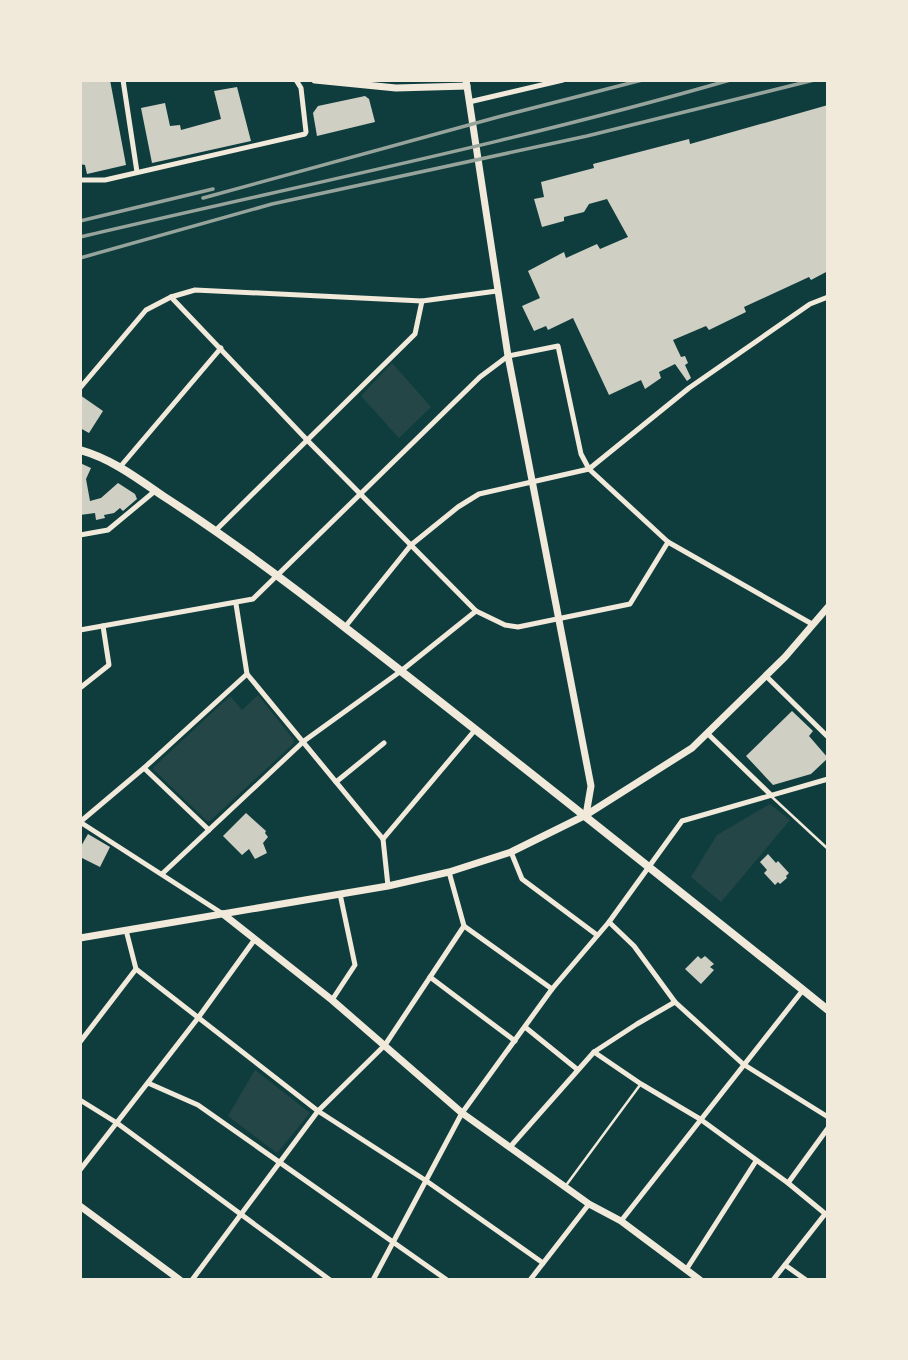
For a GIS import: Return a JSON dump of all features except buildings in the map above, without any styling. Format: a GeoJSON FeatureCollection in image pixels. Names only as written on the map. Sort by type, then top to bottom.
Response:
{"type":"FeatureCollection","features":[{"type":"Feature","properties":{"kind":"main road"},"geometry":{"type":"LineString","coordinates":[[80,450],[120,467],[279,575],[586,815],[828,1010]]}},
{"type":"Feature","properties":{"kind":"street"},"geometry":{"type":"LineString","coordinates":[[123,80],[137,172]]}},
{"type":"Feature","properties":{"kind":"street"},"geometry":{"type":"LineString","coordinates":[[80,180],[105,180],[304,134],[306,132],[300,88],[296,80]]}},
{"type":"Feature","properties":{"kind":"street"},"geometry":{"type":"LineString","coordinates":[[315,80],[395,84],[467,83],[508,356],[591,786],[586,815]]}},
{"type":"Feature","properties":{"kind":"street"},"geometry":{"type":"LineString","coordinates":[[469,102],[559,81]]}},
{"type":"Feature","properties":{"kind":"street"},"geometry":{"type":"LineString","coordinates":[[80,388],[146,310],[171,297],[195,290],[422,301],[497,291]]}},
{"type":"Feature","properties":{"kind":"street"},"geometry":{"type":"LineString","coordinates":[[171,297],[475,611],[505,625],[518,627],[630,604],[668,542]]}},
{"type":"Feature","properties":{"kind":"street"},"geometry":{"type":"LineString","coordinates":[[345,627],[411,545],[458,507],[479,494],[589,468],[690,388],[810,303],[828,297]]}},
{"type":"Feature","properties":{"kind":"street"},"geometry":{"type":"LineString","coordinates":[[216,530],[415,334],[422,301]]}},
{"type":"Feature","properties":{"kind":"street"},"geometry":{"type":"LineString","coordinates":[[80,630],[253,599],[480,377],[508,356],[558,345],[581,454],[589,468],[668,542],[813,624]]}},
{"type":"Feature","properties":{"kind":"street"},"geometry":{"type":"LineString","coordinates":[[120,467],[221,348]]}},
{"type":"Feature","properties":{"kind":"street"},"geometry":{"type":"LineString","coordinates":[[80,535],[108,530],[155,491]]}},
{"type":"Feature","properties":{"kind":"street"},"geometry":{"type":"LineString","coordinates":[[236,604],[247,674],[383,839],[388,886]]}},
{"type":"Feature","properties":{"kind":"street"},"geometry":{"type":"LineString","coordinates":[[80,938],[388,886],[449,873],[511,852],[586,815],[692,748],[766,676],[828,607]]}},
{"type":"Feature","properties":{"kind":"street"},"geometry":{"type":"LineString","coordinates":[[163,873],[304,741],[401,671],[475,611]]}},
{"type":"Feature","properties":{"kind":"street"},"geometry":{"type":"LineString","coordinates":[[80,688],[109,665],[103,626]]}},
{"type":"Feature","properties":{"kind":"street"},"geometry":{"type":"LineString","coordinates":[[247,674],[145,768],[81,822],[223,914],[332,1000],[462,1113],[700,1279]]}},
{"type":"Feature","properties":{"kind":"street"},"geometry":{"type":"LineString","coordinates":[[766,676],[828,737]]}},
{"type":"Feature","properties":{"kind":"street"},"geometry":{"type":"LineString","coordinates":[[383,839],[475,730]]}},
{"type":"Feature","properties":{"kind":"street"},"geometry":{"type":"LineString","coordinates":[[707,733],[770,794]]}},
{"type":"Feature","properties":{"kind":"street"},"geometry":{"type":"LineString","coordinates":[[337,782],[384,743]]}},
{"type":"Feature","properties":{"kind":"street"},"geometry":{"type":"LineString","coordinates":[[145,768],[209,830]]}},
{"type":"Feature","properties":{"kind":"street"},"geometry":{"type":"LineString","coordinates":[[373,1279],[462,1113],[552,989],[609,922],[682,821],[828,779]]}},
{"type":"Feature","properties":{"kind":"street"},"geometry":{"type":"LineString","coordinates":[[511,852],[522,879],[597,935]]}},
{"type":"Feature","properties":{"kind":"street"},"geometry":{"type":"LineString","coordinates":[[449,873],[464,926],[552,989]]}},
{"type":"Feature","properties":{"kind":"street"},"geometry":{"type":"LineString","coordinates":[[332,1000],[355,965],[340,894]]}},
{"type":"Feature","properties":{"kind":"street"},"geometry":{"type":"LineString","coordinates":[[609,922],[634,946],[676,1002],[743,1064],[828,1117]]}},
{"type":"Feature","properties":{"kind":"street"},"geometry":{"type":"LineString","coordinates":[[192,1279],[242,1216],[318,1111],[385,1045],[464,926]]}},
{"type":"Feature","properties":{"kind":"street"},"geometry":{"type":"LineString","coordinates":[[126,930],[136,969],[318,1111],[425,1180],[543,1263]]}},
{"type":"Feature","properties":{"kind":"street"},"geometry":{"type":"LineString","coordinates":[[80,1170],[198,1018],[255,939]]}},
{"type":"Feature","properties":{"kind":"street"},"geometry":{"type":"LineString","coordinates":[[80,1042],[136,969]]}},
{"type":"Feature","properties":{"kind":"street"},"geometry":{"type":"LineString","coordinates":[[430,977],[515,1041]]}},
{"type":"Feature","properties":{"kind":"street"},"geometry":{"type":"LineString","coordinates":[[621,1222],[803,990]]}},
{"type":"Feature","properties":{"kind":"street"},"geometry":{"type":"LineString","coordinates":[[510,1147],[594,1052],[676,1002]]}},
{"type":"Feature","properties":{"kind":"street"},"geometry":{"type":"LineString","coordinates":[[525,1027],[578,1070]]}},
{"type":"Feature","properties":{"kind":"street"},"geometry":{"type":"LineString","coordinates":[[594,1052],[640,1084],[700,1119],[788,1183],[826,1215],[774,1279]]}},
{"type":"Feature","properties":{"kind":"street"},"geometry":{"type":"LineString","coordinates":[[148,1083],[198,1105],[447,1279]]}},
{"type":"Feature","properties":{"kind":"street"},"geometry":{"type":"LineString","coordinates":[[80,1100],[117,1123],[330,1279]]}},
{"type":"Feature","properties":{"kind":"street"},"geometry":{"type":"LineString","coordinates":[[788,1183],[828,1128]]}},
{"type":"Feature","properties":{"kind":"street"},"geometry":{"type":"LineString","coordinates":[[686,1270],[756,1161]]}},
{"type":"Feature","properties":{"kind":"street"},"geometry":{"type":"LineString","coordinates":[[530,1279],[589,1204]]}},
{"type":"Feature","properties":{"kind":"street"},"geometry":{"type":"LineString","coordinates":[[80,1206],[180,1279]]}},
{"type":"Feature","properties":{"kind":"street"},"geometry":{"type":"LineString","coordinates":[[785,1265],[806,1279]]}},
{"type":"Feature","properties":{"kind":"lane"},"geometry":{"type":"LineString","coordinates":[[770,794],[828,849]]}},
{"type":"Feature","properties":{"kind":"lane"},"geometry":{"type":"LineString","coordinates":[[565,1187],[640,1084]]}},
{"type":"Feature","properties":{"kind":"shaded area"},"geometry":{"type":"Polygon","coordinates":[[[392,363],[431,407],[399,438],[361,396],[392,363]]]}},
{"type":"Feature","properties":{"kind":"shaded area"},"geometry":{"type":"Polygon","coordinates":[[[258,695],[294,740],[293,744],[207,821],[153,769],[230,696],[242,710],[258,695]]]}},
{"type":"Feature","properties":{"kind":"shaded area"},"geometry":{"type":"Polygon","coordinates":[[[770,804],[790,820],[721,902],[691,877],[717,835],[770,804]]]}},
{"type":"Feature","properties":{"kind":"shaded area"},"geometry":{"type":"Polygon","coordinates":[[[255,1070],[310,1113],[277,1153],[228,1116],[255,1070]]]}},
{"type":"Feature","properties":{"kind":"railway"},"geometry":{"type":"LineString","coordinates":[[203,198],[642,80]]}},
{"type":"Feature","properties":{"kind":"railway"},"geometry":{"type":"LineString","coordinates":[[80,237],[569,124],[730,80]]}},
{"type":"Feature","properties":{"kind":"railway"},"geometry":{"type":"LineString","coordinates":[[80,258],[272,204],[587,136],[814,80]]}},
{"type":"Feature","properties":{"kind":"railway"},"geometry":{"type":"LineString","coordinates":[[80,221],[213,189]]}}]}
